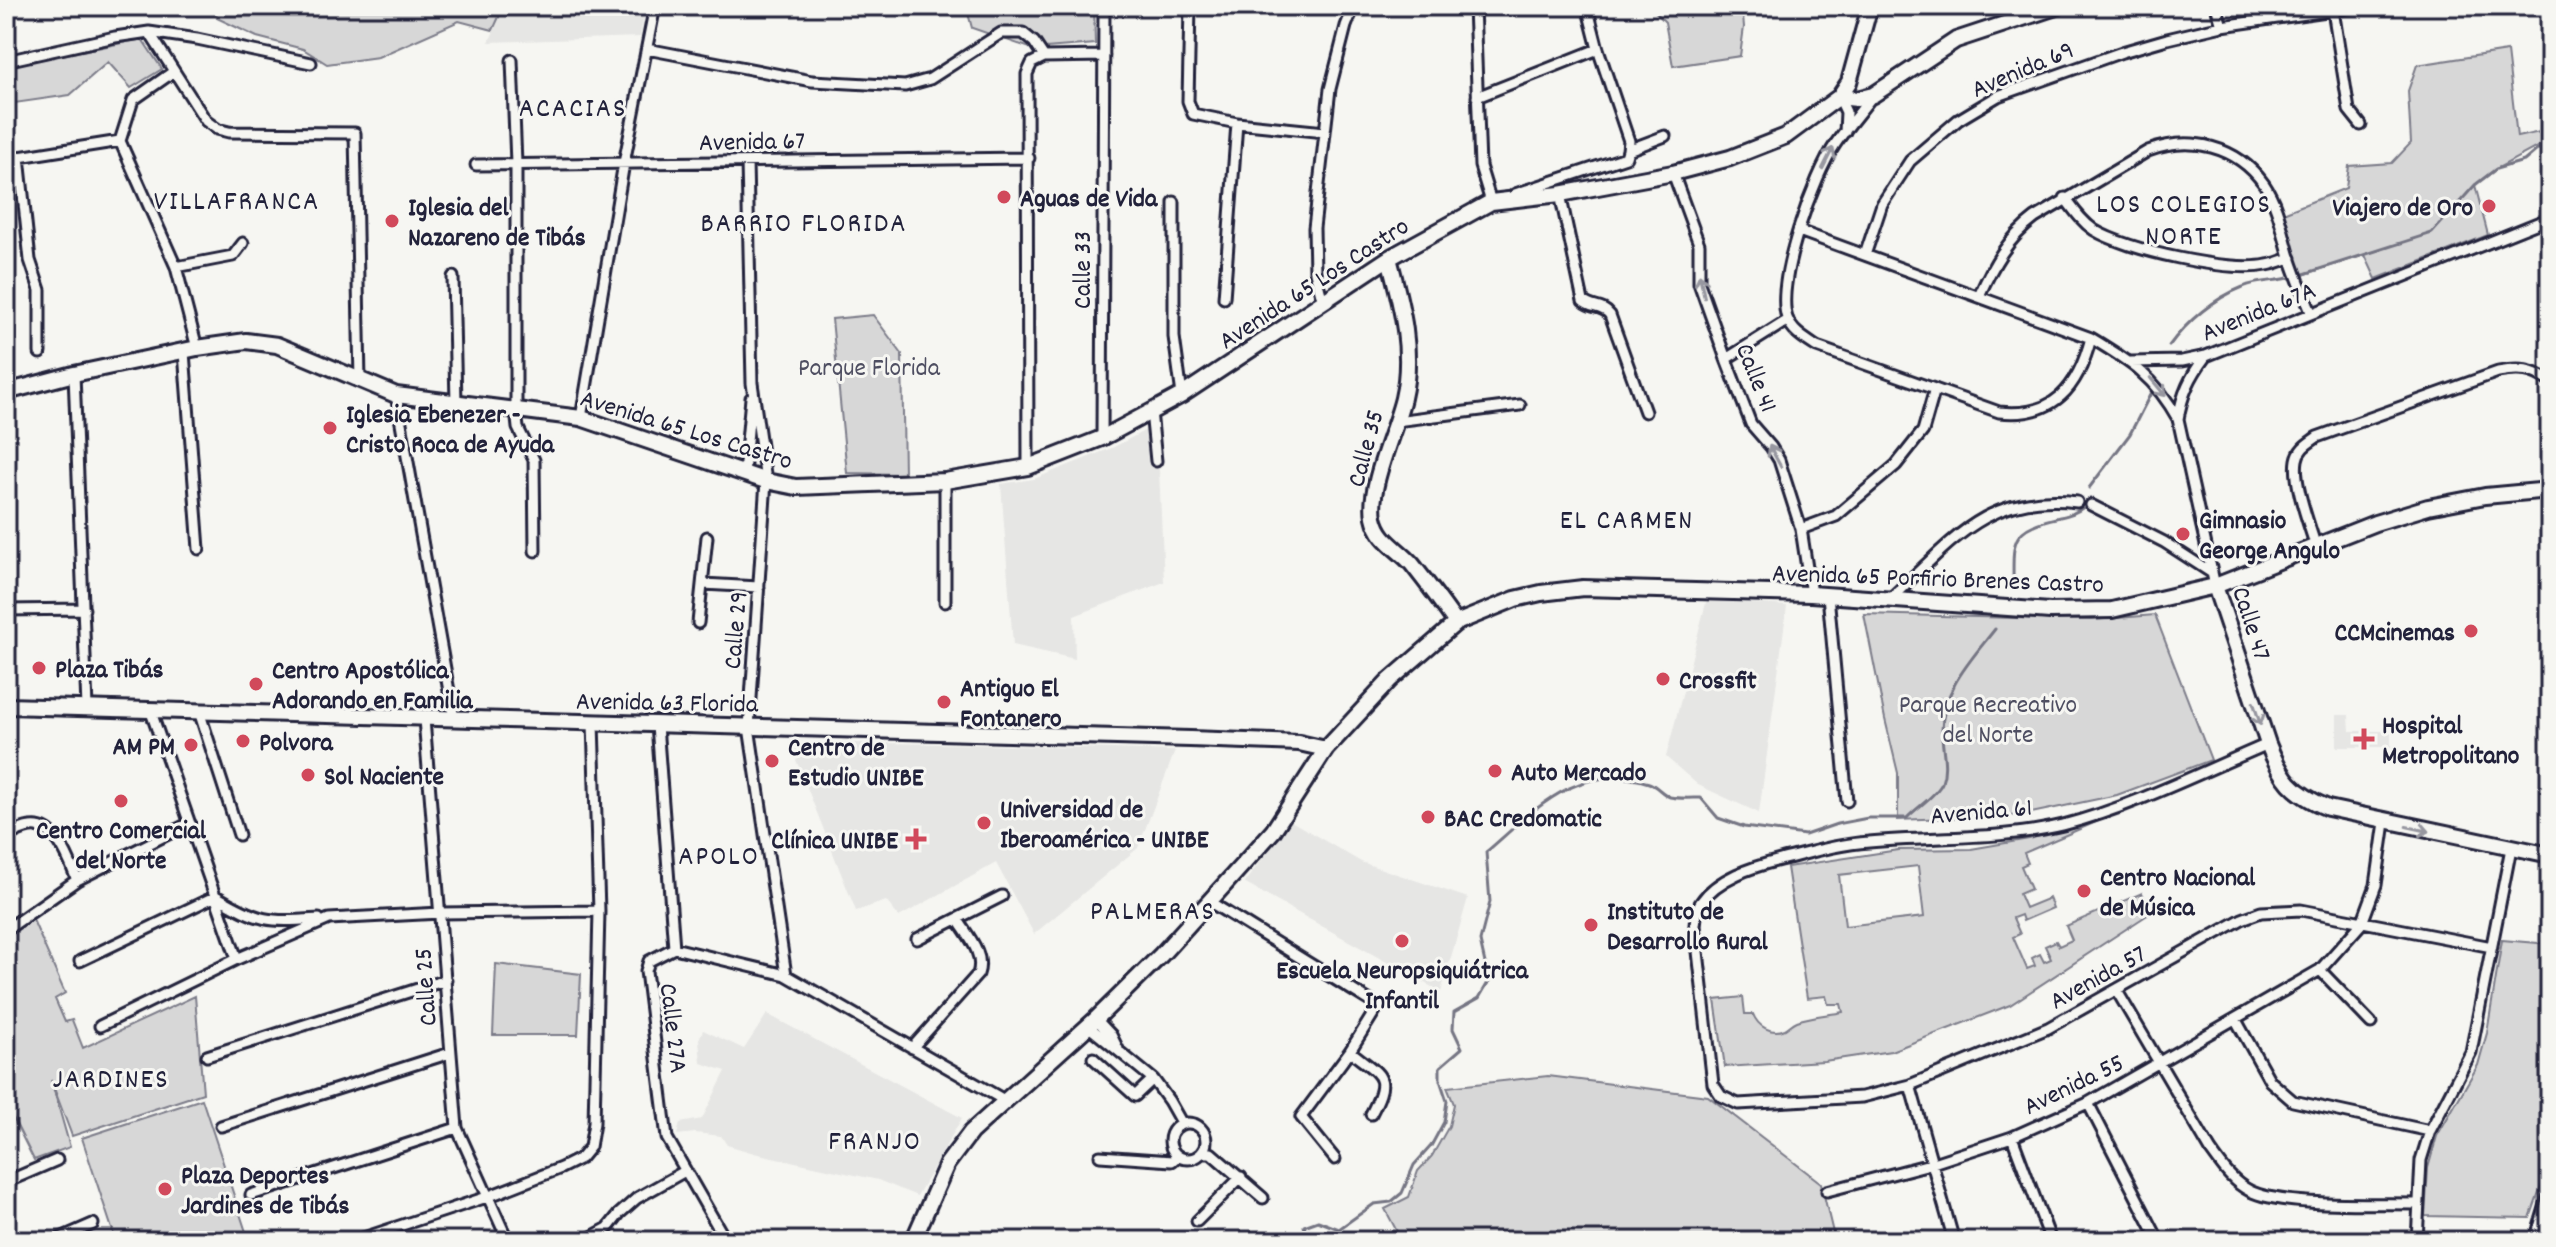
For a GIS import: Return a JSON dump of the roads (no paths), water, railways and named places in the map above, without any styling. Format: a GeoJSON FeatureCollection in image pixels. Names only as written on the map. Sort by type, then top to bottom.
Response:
{"type":"FeatureCollection","features":[{"type":"Feature","properties":{"kind":"main road"},"geometry":{"type":"LineString","coordinates":[[1491,202],[1560,194],[1673,173],[1765,146],[1813,119],[1839,97],[1849,82],[1870,6]]}},
{"type":"Feature","properties":{"kind":"main road"},"geometry":{"type":"LineString","coordinates":[[1839,97],[1857,99],[1873,95],[1956,40],[2059,6]]}},
{"type":"Feature","properties":{"kind":"main road","name":"Avenida 65 Los Castro"},"geometry":{"type":"LineString","coordinates":[[6,392],[74,374],[246,341],[277,345],[396,395],[581,418],[766,481],[796,487],[907,485],[945,481],[1028,467],[1102,438],[1182,395],[1389,258],[1491,202]]}},
{"type":"Feature","properties":{"kind":"main road","name":"Calle 35"},"geometry":{"type":"LineString","coordinates":[[1389,258],[1406,332],[1408,366],[1403,397],[1375,490],[1374,517],[1393,549],[1408,560],[1456,623]]}},
{"type":"Feature","properties":{"kind":"main road","name":"Avenida 65 Porfirio Brenes Castro"},"geometry":{"type":"LineString","coordinates":[[913,1241],[947,1164],[971,1132],[1092,1022],[1210,902],[1273,831],[1326,749],[1390,680],[1456,623],[1515,599],[1574,589],[1811,594],[2050,611],[2112,610],[2316,547],[2375,523],[2428,507],[2485,496],[2550,490]]}},
{"type":"Feature","properties":{"kind":"main road","name":"Calle 47"},"geometry":{"type":"LineString","coordinates":[[2214,580],[2268,744],[2277,766],[2292,788],[2328,808],[2385,822]]}},
{"type":"Feature","properties":{"kind":"main road","name":"Avenida 63 Florida"},"geometry":{"type":"LineString","coordinates":[[6,706],[1299,743],[1326,749]]}},
{"type":"Feature","properties":{"kind":"main road"},"geometry":{"type":"LineString","coordinates":[[1299,743],[1307,758],[1310,774]]}},
{"type":"Feature","properties":{"kind":"main road"},"geometry":{"type":"LineString","coordinates":[[2385,822],[2550,855]]}},
{"type":"Feature","properties":{"kind":"street"},"geometry":{"type":"LineString","coordinates":[[581,418],[624,163],[655,6]]}},
{"type":"Feature","properties":{"kind":"street","name":"Calle 33"},"geometry":{"type":"LineString","coordinates":[[1102,438],[1104,6]]}},
{"type":"Feature","properties":{"kind":"street"},"geometry":{"type":"LineString","coordinates":[[1190,6],[1190,111],[1198,116],[1237,123],[1325,132]]}},
{"type":"Feature","properties":{"kind":"street"},"geometry":{"type":"LineString","coordinates":[[1323,302],[1315,272],[1314,228],[1330,89],[1354,6]]}},
{"type":"Feature","properties":{"kind":"street"},"geometry":{"type":"LineString","coordinates":[[1474,6],[1480,166],[1491,202],[1626,157],[1629,141],[1587,6]]}},
{"type":"Feature","properties":{"kind":"street"},"geometry":{"type":"LineString","coordinates":[[2216,6],[2222,26]]}},
{"type":"Feature","properties":{"kind":"street","name":"Avenida 69"},"geometry":{"type":"LineString","coordinates":[[1865,255],[1882,204],[1910,161],[1958,120],[1998,96],[2122,52],[2222,26],[2362,6]]}},
{"type":"Feature","properties":{"kind":"street"},"geometry":{"type":"LineString","coordinates":[[2333,10],[2349,110],[2361,125]]}},
{"type":"Feature","properties":{"kind":"street"},"geometry":{"type":"LineString","coordinates":[[6,61],[149,32],[311,63]]}},
{"type":"Feature","properties":{"kind":"street"},"geometry":{"type":"LineString","coordinates":[[149,32],[206,121],[217,129],[229,132],[355,133],[360,381]]}},
{"type":"Feature","properties":{"kind":"street"},"geometry":{"type":"LineString","coordinates":[[647,49],[812,81],[905,86],[930,79],[1001,33],[1023,33],[1044,57]]}},
{"type":"Feature","properties":{"kind":"street"},"geometry":{"type":"LineString","coordinates":[[1477,97],[1598,49]]}},
{"type":"Feature","properties":{"kind":"street"},"geometry":{"type":"LineString","coordinates":[[1028,467],[1027,74],[1032,63],[1044,57],[1104,56]]}},
{"type":"Feature","properties":{"kind":"street"},"geometry":{"type":"LineString","coordinates":[[512,60],[516,164],[516,410],[518,428],[534,460],[535,551]]}},
{"type":"Feature","properties":{"kind":"street"},"geometry":{"type":"LineString","coordinates":[[173,72],[133,100],[120,141],[176,267],[190,350],[199,549]]}},
{"type":"Feature","properties":{"kind":"street"},"geometry":{"type":"LineString","coordinates":[[1873,95],[1835,144],[1816,181],[1799,231],[1785,277],[1783,301],[1788,320],[1798,334],[1817,347],[1999,412],[2022,414],[2042,408],[2066,391],[2083,367],[2091,338]]}},
{"type":"Feature","properties":{"kind":"street"},"geometry":{"type":"LineString","coordinates":[[1839,97],[1846,112],[1845,132]]}},
{"type":"Feature","properties":{"kind":"street"},"geometry":{"type":"LineString","coordinates":[[1224,298],[1237,123]]}},
{"type":"Feature","properties":{"kind":"street"},"geometry":{"type":"LineString","coordinates":[[1628,150],[1665,136]]}},
{"type":"Feature","properties":{"kind":"street"},"geometry":{"type":"LineString","coordinates":[[40,353],[40,290],[30,260],[19,157],[120,141]]}},
{"type":"Feature","properties":{"kind":"street"},"geometry":{"type":"LineString","coordinates":[[1979,296],[1991,269],[2019,231],[2065,198],[2148,151],[2168,143],[2189,142],[2223,151],[2242,163],[2265,185],[2311,312]]}},
{"type":"Feature","properties":{"kind":"street","name":"Avenida 67"},"geometry":{"type":"LineString","coordinates":[[476,165],[1029,158]]}},
{"type":"Feature","properties":{"kind":"street","name":"Calle 29"},"geometry":{"type":"LineString","coordinates":[[744,474],[752,383],[747,162]]}},
{"type":"Feature","properties":{"kind":"street","name":"Calle 41"},"geometry":{"type":"LineString","coordinates":[[1673,173],[1699,244],[1699,283],[1726,359],[1751,424],[1779,460],[1801,529],[1811,594]]}},
{"type":"Feature","properties":{"kind":"street"},"geometry":{"type":"LineString","coordinates":[[1560,194],[1583,301],[1606,310],[1610,315],[1645,412]]}},
{"type":"Feature","properties":{"kind":"street"},"geometry":{"type":"LineString","coordinates":[[2065,198],[2093,229],[2122,244],[2223,265],[2292,263]]}},
{"type":"Feature","properties":{"kind":"street"},"geometry":{"type":"LineString","coordinates":[[1174,202],[1174,337],[1182,395]]}},
{"type":"Feature","properties":{"kind":"street","name":"Avenida 67A"},"geometry":{"type":"LineString","coordinates":[[2131,362],[2182,361],[2206,356],[2550,218]]}},
{"type":"Feature","properties":{"kind":"street"},"geometry":{"type":"LineString","coordinates":[[1799,231],[2091,338],[2131,362]]}},
{"type":"Feature","properties":{"kind":"street"},"geometry":{"type":"LineString","coordinates":[[176,267],[233,256],[243,243]]}},
{"type":"Feature","properties":{"kind":"street"},"geometry":{"type":"LineString","coordinates":[[453,277],[456,403]]}},
{"type":"Feature","properties":{"kind":"street"},"geometry":{"type":"LineString","coordinates":[[1726,359],[1788,320]]}},
{"type":"Feature","properties":{"kind":"street","name":"Calle 47"},"geometry":{"type":"LineString","coordinates":[[2178,419],[2182,395],[2192,374],[2206,356]]}},
{"type":"Feature","properties":{"kind":"street","name":"Calle 47"},"geometry":{"type":"LineString","coordinates":[[2131,362],[2150,377],[2178,419],[2214,580]]}},
{"type":"Feature","properties":{"kind":"street"},"geometry":{"type":"LineString","coordinates":[[2316,547],[2299,483],[2297,459],[2303,447],[2317,437],[2498,372],[2516,369],[2535,372],[2550,382]]}},
{"type":"Feature","properties":{"kind":"street"},"geometry":{"type":"LineString","coordinates":[[74,374],[87,708]]}},
{"type":"Feature","properties":{"kind":"street","name":"Calle 29"},"geometry":{"type":"LineString","coordinates":[[752,383],[766,481],[749,727],[786,975]]}},
{"type":"Feature","properties":{"kind":"street"},"geometry":{"type":"LineString","coordinates":[[1801,529],[1836,516],[1896,465],[1923,431],[1935,389]]}},
{"type":"Feature","properties":{"kind":"street"},"geometry":{"type":"LineString","coordinates":[[396,395],[454,719]]}},
{"type":"Feature","properties":{"kind":"street"},"geometry":{"type":"LineString","coordinates":[[1396,421],[1520,405]]}},
{"type":"Feature","properties":{"kind":"street"},"geometry":{"type":"LineString","coordinates":[[1151,411],[1156,461]]}},
{"type":"Feature","properties":{"kind":"street"},"geometry":{"type":"LineString","coordinates":[[945,481],[945,602]]}},
{"type":"Feature","properties":{"kind":"street"},"geometry":{"type":"LineString","coordinates":[[1890,599],[1970,525],[1991,512],[2038,500],[2077,502]]}},
{"type":"Feature","properties":{"kind":"street"},"geometry":{"type":"LineString","coordinates":[[2091,505],[2164,542],[2214,580]]}},
{"type":"Feature","properties":{"kind":"street"},"geometry":{"type":"LineString","coordinates":[[698,623],[707,537]]}},
{"type":"Feature","properties":{"kind":"street"},"geometry":{"type":"LineString","coordinates":[[703,584],[759,587]]}},
{"type":"Feature","properties":{"kind":"street"},"geometry":{"type":"LineString","coordinates":[[1828,595],[1847,801]]}},
{"type":"Feature","properties":{"kind":"street"},"geometry":{"type":"LineString","coordinates":[[6,610],[84,609]]}},
{"type":"Feature","properties":{"kind":"street"},"geometry":{"type":"LineString","coordinates":[[150,709],[237,959]]}},
{"type":"Feature","properties":{"kind":"street"},"geometry":{"type":"LineString","coordinates":[[199,711],[239,835]]}},
{"type":"Feature","properties":{"kind":"street","name":"Calle 25"},"geometry":{"type":"LineString","coordinates":[[424,719],[457,1128],[508,1241]]}},
{"type":"Feature","properties":{"kind":"street"},"geometry":{"type":"LineString","coordinates":[[354,1241],[487,1197],[561,1168],[581,1158],[590,1147],[594,1123],[599,911],[593,723]]}},
{"type":"Feature","properties":{"kind":"street","name":"Calle 27A"},"geometry":{"type":"LineString","coordinates":[[657,725],[674,948],[649,961],[646,971],[667,1138],[726,1241]]}},
{"type":"Feature","properties":{"kind":"street","name":"Avenida 61"},"geometry":{"type":"LineString","coordinates":[[1721,1096],[1713,1084],[1695,925],[1698,905],[1714,888],[1740,873],[1815,851],[1866,842],[2030,832],[2076,821],[2098,815],[2268,744]]}},
{"type":"Feature","properties":{"kind":"street"},"geometry":{"type":"LineString","coordinates":[[2362,923],[2376,885],[2385,822]]}},
{"type":"Feature","properties":{"kind":"street"},"geometry":{"type":"LineString","coordinates":[[6,930],[77,880],[190,823]]}},
{"type":"Feature","properties":{"kind":"street"},"geometry":{"type":"LineString","coordinates":[[6,837],[28,827],[42,827],[51,833],[67,855],[77,880]]}},
{"type":"Feature","properties":{"kind":"street"},"geometry":{"type":"LineString","coordinates":[[2417,1241],[2421,1160],[2430,1131],[2471,1052],[2511,848]]}},
{"type":"Feature","properties":{"kind":"street"},"geometry":{"type":"LineString","coordinates":[[216,896],[261,919],[280,922],[440,913],[599,911]]}},
{"type":"Feature","properties":{"kind":"street"},"geometry":{"type":"LineString","coordinates":[[80,961],[216,896]]}},
{"type":"Feature","properties":{"kind":"street"},"geometry":{"type":"LineString","coordinates":[[917,939],[1002,896]]}},
{"type":"Feature","properties":{"kind":"street"},"geometry":{"type":"LineString","coordinates":[[1210,902],[1378,1006],[1350,1051],[1301,1117],[1335,1159]]}},
{"type":"Feature","properties":{"kind":"street","name":"Avenida 57"},"geometry":{"type":"LineString","coordinates":[[1721,1096],[1738,1104],[1768,1104],[1862,1097],[1910,1085],[2048,1028],[2242,919],[2261,912],[2301,910],[2492,947]]}},
{"type":"Feature","properties":{"kind":"street"},"geometry":{"type":"LineString","coordinates":[[100,1026],[237,959],[329,919]]}},
{"type":"Feature","properties":{"kind":"street"},"geometry":{"type":"LineString","coordinates":[[912,1048],[981,967],[977,950],[958,920]]}},
{"type":"Feature","properties":{"kind":"street","name":"Avenida 55"},"geometry":{"type":"LineString","coordinates":[[1827,1191],[1930,1164],[2012,1137],[2088,1103],[2320,970],[2362,923]]}},
{"type":"Feature","properties":{"kind":"street"},"geometry":{"type":"LineString","coordinates":[[674,948],[786,975],[1004,1100]]}},
{"type":"Feature","properties":{"kind":"street"},"geometry":{"type":"LineString","coordinates":[[2320,970],[2371,1023]]}},
{"type":"Feature","properties":{"kind":"street"},"geometry":{"type":"LineString","coordinates":[[207,1056],[446,980]]}},
{"type":"Feature","properties":{"kind":"street"},"geometry":{"type":"LineString","coordinates":[[2117,991],[2227,1174],[2250,1191],[2279,1199],[2417,1204]]}},
{"type":"Feature","properties":{"kind":"street"},"geometry":{"type":"LineString","coordinates":[[2236,1020],[2270,1081],[2293,1101],[2430,1131]]}},
{"type":"Feature","properties":{"kind":"street"},"geometry":{"type":"LineString","coordinates":[[1092,1022],[1111,1035],[1118,1049],[1153,1079],[1182,1124]]}},
{"type":"Feature","properties":{"kind":"street"},"geometry":{"type":"LineString","coordinates":[[1350,1051],[1383,1081],[1383,1091],[1371,1114]]}},
{"type":"Feature","properties":{"kind":"street"},"geometry":{"type":"LineString","coordinates":[[221,1126],[450,1053]]}},
{"type":"Feature","properties":{"kind":"street"},"geometry":{"type":"LineString","coordinates":[[1093,1058],[1135,1096],[1153,1079]]}},
{"type":"Feature","properties":{"kind":"street"},"geometry":{"type":"LineString","coordinates":[[1910,1085],[1954,1241]]}},
{"type":"Feature","properties":{"kind":"street"},"geometry":{"type":"LineString","coordinates":[[2088,1103],[2159,1241]]}},
{"type":"Feature","properties":{"kind":"street"},"geometry":{"type":"LineString","coordinates":[[1202,1153],[1206,1140],[1195,1124],[1182,1124],[1171,1136],[1171,1147],[1178,1156],[1193,1159],[1202,1153],[1211,1153],[1263,1198]]}},
{"type":"Feature","properties":{"kind":"street"},"geometry":{"type":"LineString","coordinates":[[251,1195],[457,1128]]}},
{"type":"Feature","properties":{"kind":"street"},"geometry":{"type":"LineString","coordinates":[[2012,1137],[2051,1241]]}},
{"type":"Feature","properties":{"kind":"street"},"geometry":{"type":"LineString","coordinates":[[1100,1156],[1172,1161],[1178,1156]]}},
{"type":"Feature","properties":{"kind":"street"},"geometry":{"type":"LineString","coordinates":[[6,1182],[57,1160]]}},
{"type":"Feature","properties":{"kind":"street"},"geometry":{"type":"LineString","coordinates":[[584,1241],[608,1228],[637,1198],[685,1171]]}},
{"type":"Feature","properties":{"kind":"street"},"geometry":{"type":"LineString","coordinates":[[1197,1221],[1241,1177]]}},
{"type":"Feature","properties":{"kind":"street"},"geometry":{"type":"LineString","coordinates":[[2535,1241],[2550,1191]]}},
{"type":"Feature","properties":{"kind":"street"},"geometry":{"type":"LineString","coordinates":[[54,1241],[93,1224]]}},
{"type":"Feature","properties":{"kind":"street"},"geometry":{"type":"LineString","coordinates":[[608,1228],[613,1241]]}},
{"type":"Feature","properties":{"kind":"waterway"},"geometry":{"type":"LineString","coordinates":[[2301,275],[2432,233],[2475,185],[2496,169],[2524,161],[2550,139]]}},
{"type":"Feature","properties":{"kind":"waterway"},"geometry":{"type":"LineString","coordinates":[[2169,346],[2193,319],[2222,297],[2249,285],[2293,277]]}},
{"type":"Feature","properties":{"kind":"waterway"},"geometry":{"type":"LineString","coordinates":[[2089,488],[2130,434],[2153,389]]}},
{"type":"Feature","properties":{"kind":"waterway"},"geometry":{"type":"LineString","coordinates":[[2013,589],[2014,550],[2021,534],[2040,522],[2071,514],[2085,506]]}},
{"type":"Feature","properties":{"kind":"waterway"},"geometry":{"type":"LineString","coordinates":[[1309,1241],[1304,1226],[1318,1221],[1339,1229],[1374,1204],[1391,1202],[1402,1193],[1414,1165],[1431,1146],[1444,1122],[1447,1101],[1440,1080],[1440,1067],[1462,1048],[1453,1029],[1454,1012],[1479,998],[1489,981],[1480,941],[1490,902],[1486,852],[1540,806],[1579,784],[1600,778],[1624,778],[1649,783],[1670,797],[1701,798],[1718,818],[1744,827],[1805,835],[1868,818],[1907,818],[1942,783],[1945,764],[1942,733],[1946,703],[1959,676],[1995,629]]}},
{"type":"Feature","properties":{"kind":"place","name":"Aguas de Vida"},"geometry":{"type":"Point","coordinates":[1004,197]}},
{"type":"Feature","properties":{"kind":"place","name":"Viajero de Oro"},"geometry":{"type":"Point","coordinates":[2489,206]}},
{"type":"Feature","properties":{"kind":"place","name":"Iglesia del Nazareno de Tibás"},"geometry":{"type":"Point","coordinates":[392,221]}},
{"type":"Feature","properties":{"kind":"place","name":"Iglesia Ebenezer - Cristo Roca de Ayuda"},"geometry":{"type":"Point","coordinates":[330,428]}},
{"type":"Feature","properties":{"kind":"place","name":"Gimnasio George Angulo"},"geometry":{"type":"Point","coordinates":[2183,534]}},
{"type":"Feature","properties":{"kind":"place","name":"CCMcinemas"},"geometry":{"type":"Point","coordinates":[2471,631]}},
{"type":"Feature","properties":{"kind":"place","name":"Plaza Tibás"},"geometry":{"type":"Point","coordinates":[39,668]}},
{"type":"Feature","properties":{"kind":"place","name":"Crossfit"},"geometry":{"type":"Point","coordinates":[1663,679]}},
{"type":"Feature","properties":{"kind":"place","name":"Centro Apostólica Adorando en Familia"},"geometry":{"type":"Point","coordinates":[256,684]}},
{"type":"Feature","properties":{"kind":"place","name":"Antiguo El Fontanero"},"geometry":{"type":"Point","coordinates":[944,702]}},
{"type":"Feature","properties":{"kind":"place","name":"Hospital Metropolitano"},"geometry":{"type":"Point","coordinates":[2364,739]}},
{"type":"Feature","properties":{"kind":"place","name":"Polvora"},"geometry":{"type":"Point","coordinates":[243,741]}},
{"type":"Feature","properties":{"kind":"place","name":"AM PM"},"geometry":{"type":"Point","coordinates":[191,745]}},
{"type":"Feature","properties":{"kind":"place","name":"Centro de Estudio UNIBE"},"geometry":{"type":"Point","coordinates":[772,761]}},
{"type":"Feature","properties":{"kind":"place","name":"Auto Mercado"},"geometry":{"type":"Point","coordinates":[1495,771]}},
{"type":"Feature","properties":{"kind":"place","name":"Sol Naciente"},"geometry":{"type":"Point","coordinates":[308,775]}},
{"type":"Feature","properties":{"kind":"place","name":"Centro Comercial del Norte"},"geometry":{"type":"Point","coordinates":[121,801]}},
{"type":"Feature","properties":{"kind":"place","name":"BAC Credomatic"},"geometry":{"type":"Point","coordinates":[1428,817]}},
{"type":"Feature","properties":{"kind":"place","name":"Universidad de Iberoamérica - UNIBE"},"geometry":{"type":"Point","coordinates":[984,823]}},
{"type":"Feature","properties":{"kind":"place","name":"Clínica UNIBE"},"geometry":{"type":"Point","coordinates":[916,839]}},
{"type":"Feature","properties":{"kind":"place","name":"Centro Nacional de Música"},"geometry":{"type":"Point","coordinates":[2084,891]}},
{"type":"Feature","properties":{"kind":"place","name":"Instituto de Desarrollo Rural"},"geometry":{"type":"Point","coordinates":[1591,925]}},
{"type":"Feature","properties":{"kind":"place","name":"Escuela Neuropsiquiátrica Infantil"},"geometry":{"type":"Point","coordinates":[1402,941]}},
{"type":"Feature","properties":{"kind":"place","name":"Plaza Deportes Jardines de Tibás"},"geometry":{"type":"Point","coordinates":[165,1189]}},
{"type":"Feature","properties":{"kind":"district","name":"ACACIAS"},"geometry":{"type":"Point","coordinates":[573,106]}},
{"type":"Feature","properties":{"kind":"district","name":"VILLAFRANCA"},"geometry":{"type":"Point","coordinates":[237,199]}},
{"type":"Feature","properties":{"kind":"district","name":"LOS COLEGIOS NORTE"},"geometry":{"type":"Point","coordinates":[2184,218]}},
{"type":"Feature","properties":{"kind":"district","name":"BARRIO FLORIDA"},"geometry":{"type":"Point","coordinates":[804,221]}},
{"type":"Feature","properties":{"kind":"district","name":"EL CARMEN"},"geometry":{"type":"Point","coordinates":[1627,518]}},
{"type":"Feature","properties":{"kind":"district","name":"APOLO"},"geometry":{"type":"Point","coordinates":[719,854]}},
{"type":"Feature","properties":{"kind":"district","name":"PALMERAS"},"geometry":{"type":"Point","coordinates":[1153,909]}},
{"type":"Feature","properties":{"kind":"district","name":"JARDINES"},"geometry":{"type":"Point","coordinates":[111,1077]}},
{"type":"Feature","properties":{"kind":"district","name":"FRANJO"},"geometry":{"type":"Point","coordinates":[875,1139]}},
{"type":"Feature","properties":{"kind":"park label","name":"Parque Florida"},"geometry":{"type":"Point","coordinates":[869,366]}},
{"type":"Feature","properties":{"kind":"park label","name":"Parque Recreativo del Norte"},"geometry":{"type":"Point","coordinates":[1988,718]}}]}
